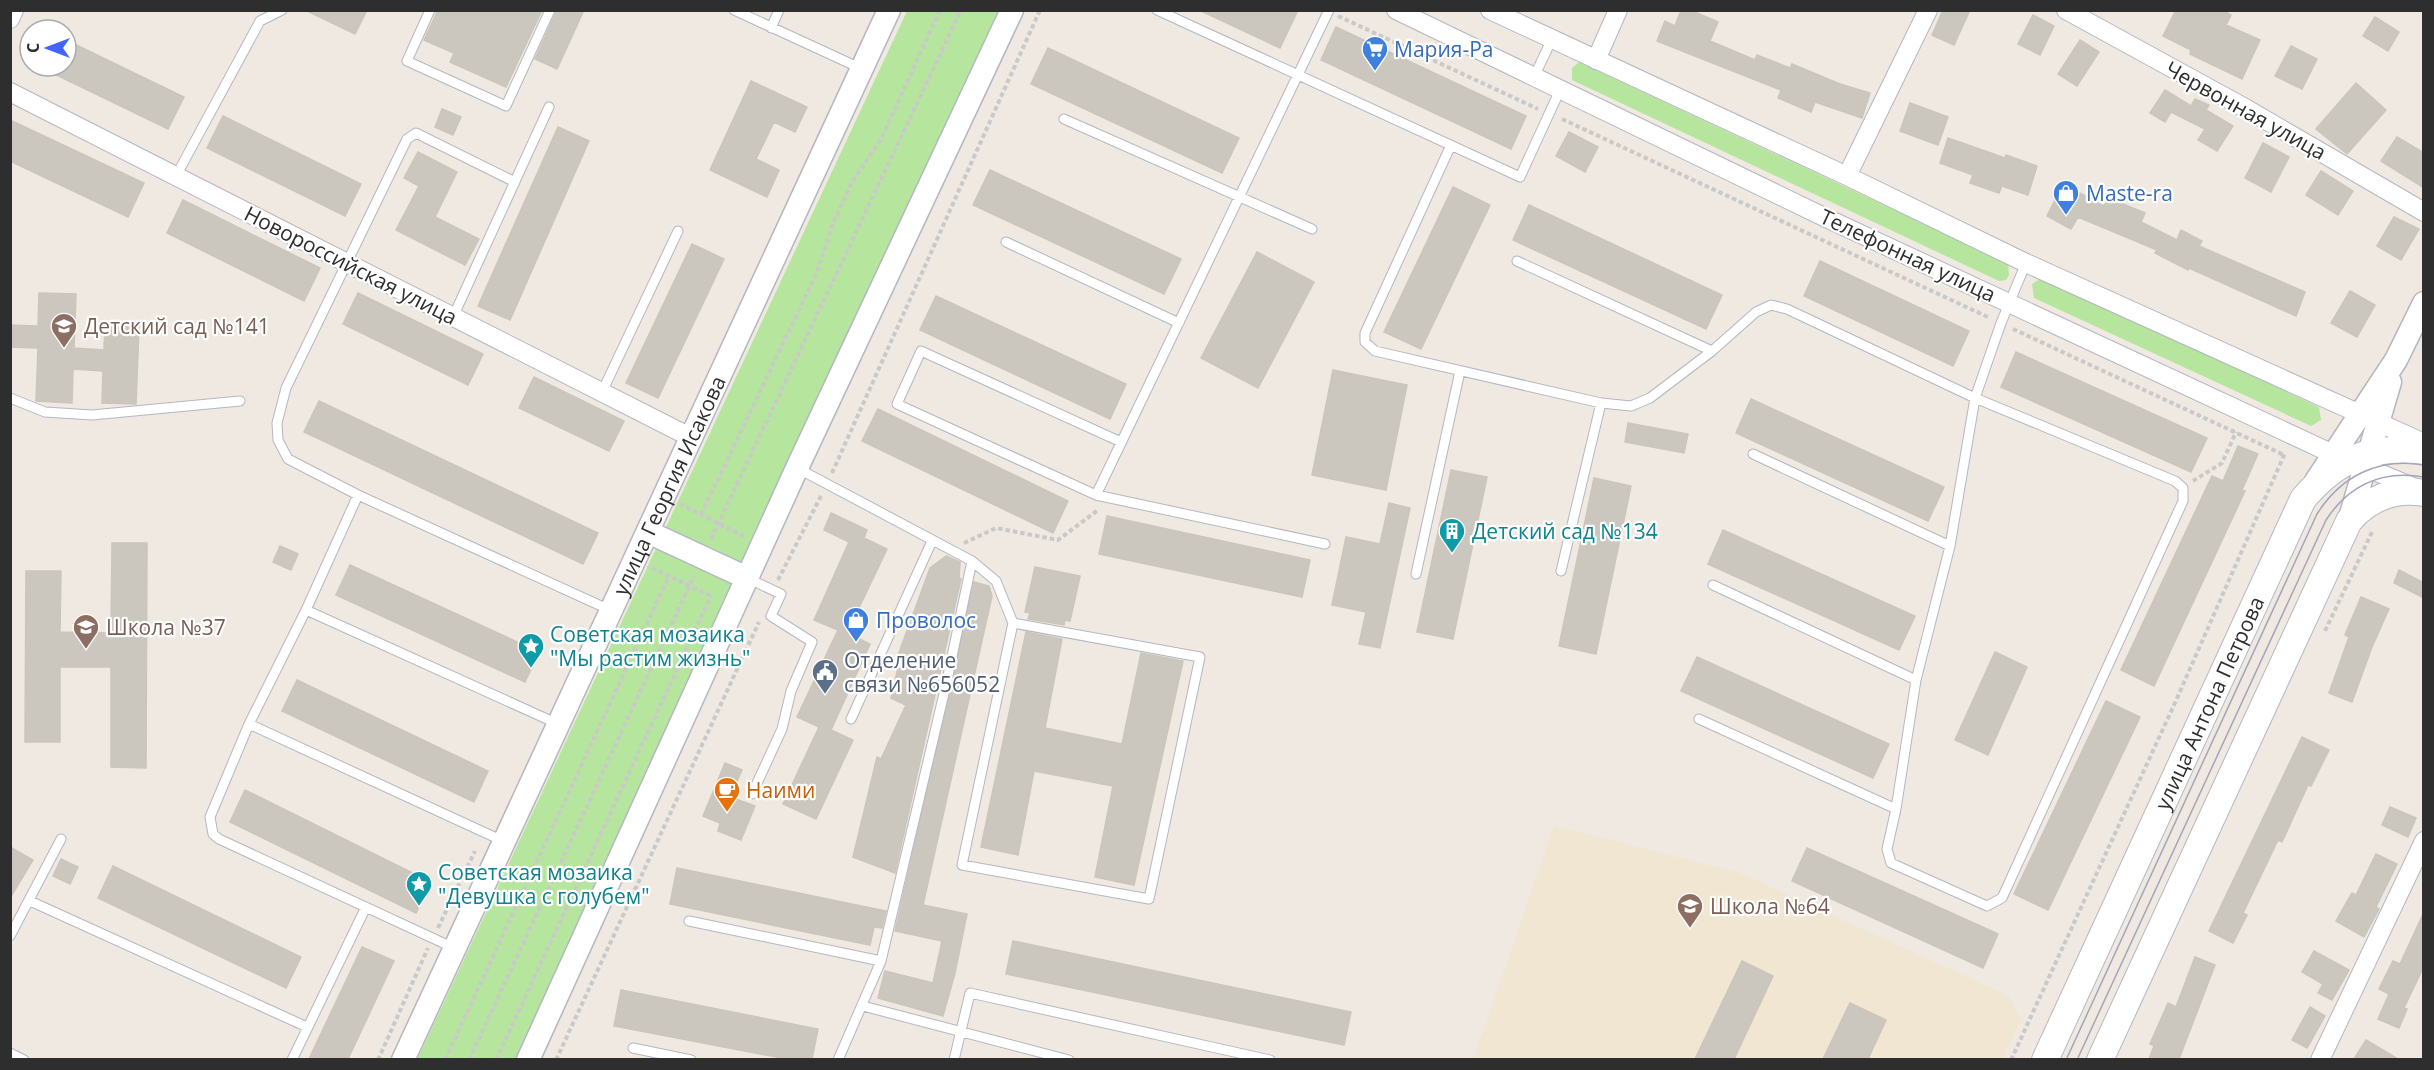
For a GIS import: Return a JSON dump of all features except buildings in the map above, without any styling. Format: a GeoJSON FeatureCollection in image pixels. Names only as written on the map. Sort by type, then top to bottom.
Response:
{"type":"FeatureCollection","features":[{"type":"Feature","properties":{"kind":"main road"},"geometry":{"type":"LineString","coordinates":[[2354,459],[2400,450],[2424,451]]}},
{"type":"Feature","properties":{"kind":"main road","name":"улица Антона Петрова"},"geometry":{"type":"LineString","coordinates":[[2045,1059],[2303,499],[2324,476],[2354,459]]}},
{"type":"Feature","properties":{"kind":"main road"},"geometry":{"type":"LineString","coordinates":[[2100,1059],[2349,521],[2357,512],[2378,498],[2390,494],[2424,492]]}},
{"type":"Feature","properties":{"kind":"street"},"geometry":{"type":"LineString","coordinates":[[10,19],[14,10]]}},
{"type":"Feature","properties":{"kind":"street","name":"улица Георгия Исакова"},"geometry":{"type":"LineString","coordinates":[[403,1059],[560,725],[889,10]]}},
{"type":"Feature","properties":{"kind":"street"},"geometry":{"type":"LineString","coordinates":[[528,1059],[797,468],[1012,10]]}},
{"type":"Feature","properties":{"kind":"street","name":"Телефонная улица"},"geometry":{"type":"LineString","coordinates":[[1396,10],[2009,302],[2424,492]]}},
{"type":"Feature","properties":{"kind":"street","name":"Телефонная улица"},"geometry":{"type":"LineString","coordinates":[[1490,10],[1846,176],[2026,263],[2424,443]]}},
{"type":"Feature","properties":{"kind":"street"},"geometry":{"type":"LineString","coordinates":[[1596,60],[1618,10]]}},
{"type":"Feature","properties":{"kind":"street"},"geometry":{"type":"LineString","coordinates":[[1846,176],[1928,10]]}},
{"type":"Feature","properties":{"kind":"street","name":"Червонная улица"},"geometry":{"type":"LineString","coordinates":[[2066,10],[2245,108],[2424,212]]}},
{"type":"Feature","properties":{"kind":"street","name":"Новороссийская улица"},"geometry":{"type":"LineString","coordinates":[[10,92],[692,438]]}},
{"type":"Feature","properties":{"kind":"street"},"geometry":{"type":"LineString","coordinates":[[2349,521],[2354,459],[2369,418],[2424,303]]}},
{"type":"Feature","properties":{"kind":"street"},"geometry":{"type":"LineString","coordinates":[[2354,459],[2369,418]]}},
{"type":"Feature","properties":{"kind":"street"},"geometry":{"type":"LineString","coordinates":[[648,532],[747,578]]}},
{"type":"Feature","properties":{"kind":"street"},"geometry":{"type":"LineString","coordinates":[[2320,1059],[2424,841]]}},
{"type":"Feature","properties":{"kind":"lane"},"geometry":{"type":"LineString","coordinates":[[176,176],[260,21],[282,10]]}},
{"type":"Feature","properties":{"kind":"lane"},"geometry":{"type":"LineString","coordinates":[[430,10],[407,61],[506,106],[550,10]]}},
{"type":"Feature","properties":{"kind":"lane"},"geometry":{"type":"LineString","coordinates":[[734,10],[862,69]]}},
{"type":"Feature","properties":{"kind":"lane"},"geometry":{"type":"LineString","coordinates":[[771,28],[779,10]]}},
{"type":"Feature","properties":{"kind":"lane"},"geometry":{"type":"LineString","coordinates":[[1157,10],[1520,177],[1560,90]]}},
{"type":"Feature","properties":{"kind":"lane"},"geometry":{"type":"LineString","coordinates":[[1096,495],[1328,11]]}},
{"type":"Feature","properties":{"kind":"lane"},"geometry":{"type":"LineString","coordinates":[[1534,77],[1552,39]]}},
{"type":"Feature","properties":{"kind":"lane"},"geometry":{"type":"LineString","coordinates":[[453,317],[549,107]]}},
{"type":"Feature","properties":{"kind":"lane"},"geometry":{"type":"LineString","coordinates":[[1064,118],[1312,229]]}},
{"type":"Feature","properties":{"kind":"lane"},"geometry":{"type":"LineString","coordinates":[[515,182],[416,133],[407,138],[286,388],[277,423],[278,440],[288,459],[358,495],[611,611]]}},
{"type":"Feature","properties":{"kind":"lane"},"geometry":{"type":"LineString","coordinates":[[1451,145],[1365,333],[1365,342],[1375,351],[1601,403],[1631,406],[1650,398],[1712,351],[1756,312],[1770,304],[1787,309],[1975,398],[2175,481],[2182,488],[2183,501],[2002,898],[1987,906],[1891,863],[1887,849],[1896,809],[1916,680],[1950,546],[1975,398],[2001,323],[2026,263]]}},
{"type":"Feature","properties":{"kind":"lane"},"geometry":{"type":"LineString","coordinates":[[602,392],[678,231]]}},
{"type":"Feature","properties":{"kind":"lane"},"geometry":{"type":"LineString","coordinates":[[1006,242],[1179,323]]}},
{"type":"Feature","properties":{"kind":"lane"},"geometry":{"type":"LineString","coordinates":[[1517,261],[1712,351]]}},
{"type":"Feature","properties":{"kind":"lane"},"geometry":{"type":"LineString","coordinates":[[1121,442],[921,351],[897,404],[1096,495],[1325,544]]}},
{"type":"Feature","properties":{"kind":"lane"},"geometry":{"type":"LineString","coordinates":[[1416,574],[1460,371]]}},
{"type":"Feature","properties":{"kind":"lane"},"geometry":{"type":"LineString","coordinates":[[10,398],[45,412],[92,415],[240,401]]}},
{"type":"Feature","properties":{"kind":"lane"},"geometry":{"type":"LineString","coordinates":[[1560,571],[1601,403]]}},
{"type":"Feature","properties":{"kind":"lane"},"geometry":{"type":"LineString","coordinates":[[1753,454],[1950,546]]}},
{"type":"Feature","properties":{"kind":"lane"},"geometry":{"type":"LineString","coordinates":[[797,468],[972,561],[996,581],[1013,623],[962,865],[1149,899],[1200,657],[1013,623]]}},
{"type":"Feature","properties":{"kind":"lane"},"geometry":{"type":"LineString","coordinates":[[358,495],[306,610],[249,724],[210,817],[213,834],[365,909],[454,948]]}},
{"type":"Feature","properties":{"kind":"lane"},"geometry":{"type":"LineString","coordinates":[[851,718],[932,541]]}},
{"type":"Feature","properties":{"kind":"lane"},"geometry":{"type":"LineString","coordinates":[[838,1059],[863,1006],[880,962],[946,685],[972,561]]}},
{"type":"Feature","properties":{"kind":"lane"},"geometry":{"type":"LineString","coordinates":[[747,578],[781,594],[771,616],[812,642],[791,691],[782,729],[752,794]]}},
{"type":"Feature","properties":{"kind":"lane"},"geometry":{"type":"LineString","coordinates":[[1713,585],[1916,680]]}},
{"type":"Feature","properties":{"kind":"lane"},"geometry":{"type":"LineString","coordinates":[[306,610],[560,725]]}},
{"type":"Feature","properties":{"kind":"lane"},"geometry":{"type":"LineString","coordinates":[[1699,719],[1896,809]]}},
{"type":"Feature","properties":{"kind":"lane"},"geometry":{"type":"LineString","coordinates":[[249,724],[505,842]]}},
{"type":"Feature","properties":{"kind":"lane"},"geometry":{"type":"LineString","coordinates":[[10,936],[61,839]]}},
{"type":"Feature","properties":{"kind":"lane"},"geometry":{"type":"LineString","coordinates":[[30,901],[307,1027]]}},
{"type":"Feature","properties":{"kind":"lane"},"geometry":{"type":"LineString","coordinates":[[292,1059],[365,909]]}},
{"type":"Feature","properties":{"kind":"lane"},"geometry":{"type":"LineString","coordinates":[[689,921],[880,962]]}},
{"type":"Feature","properties":{"kind":"lane"},"geometry":{"type":"LineString","coordinates":[[954,1059],[970,993],[1270,1059]]}},
{"type":"Feature","properties":{"kind":"lane"},"geometry":{"type":"LineString","coordinates":[[863,1006],[1069,1059]]}},
{"type":"Feature","properties":{"kind":"lane"},"geometry":{"type":"LineString","coordinates":[[633,1047],[691,1059]]}},
{"type":"Feature","properties":{"kind":"lane"},"geometry":{"type":"LineString","coordinates":[[10,1053],[24,1059]]}},
{"type":"Feature","properties":{"kind":"path"},"geometry":{"type":"LineString","coordinates":[[701,515],[817,272],[833,223],[852,182],[880,138],[940,10]]}},
{"type":"Feature","properties":{"kind":"path"},"geometry":{"type":"LineString","coordinates":[[470,1059],[702,557],[961,10]]}},
{"type":"Feature","properties":{"kind":"path"},"geometry":{"type":"LineString","coordinates":[[773,590],[826,485],[1040,10]]}},
{"type":"Feature","properties":{"kind":"path"},"geometry":{"type":"LineString","coordinates":[[1328,11],[2284,454]]}},
{"type":"Feature","properties":{"kind":"path"},"geometry":{"type":"LineString","coordinates":[[2182,488],[2222,463],[2236,432]]}},
{"type":"Feature","properties":{"kind":"path"},"geometry":{"type":"LineString","coordinates":[[2011,1059],[2174,705],[2288,446]]}},
{"type":"Feature","properties":{"kind":"path"},"geometry":{"type":"LineString","coordinates":[[664,497],[789,558]]}},
{"type":"Feature","properties":{"kind":"path"},"geometry":{"type":"LineString","coordinates":[[950,550],[996,528],[1058,540],[1112,499]]}},
{"type":"Feature","properties":{"kind":"path"},"geometry":{"type":"LineString","coordinates":[[556,1059],[760,619],[635,559]]}},
{"type":"Feature","properties":{"kind":"path"},"geometry":{"type":"LineString","coordinates":[[445,1059],[669,576]]}},
{"type":"Feature","properties":{"kind":"path"},"geometry":{"type":"LineString","coordinates":[[496,1059],[711,596]]}},
{"type":"Feature","properties":{"kind":"shaded area","name":"Школа №64"},"geometry":{"type":"Polygon","coordinates":[[[1554,826],[1740,873],[2009,996],[2021,1020],[2002,1059],[1473,1060],[1554,826]]]}},
{"type":"Feature","properties":{"kind":"green space"},"geometry":{"type":"Polygon","coordinates":[[[907,11],[1006,11],[517,1059],[417,1060],[907,11]]]}},
{"type":"Feature","properties":{"kind":"green space"},"geometry":{"type":"Polygon","coordinates":[[[1579,62],[2008,263],[2009,275],[2006,280],[1999,281],[1572,80],[1572,68],[1579,62]]]}},
{"type":"Feature","properties":{"kind":"green space"},"geometry":{"type":"Polygon","coordinates":[[[2041,278],[2319,407],[2321,420],[2311,426],[2034,298],[2032,284],[2041,278]]]}},
{"type":"Feature","properties":{"kind":"tram line"},"geometry":{"type":"LineString","coordinates":[[2066,1060],[2317,514],[2338,489],[2363,472],[2392,464],[2424,465]]}},
{"type":"Feature","properties":{"kind":"tram line"},"geometry":{"type":"LineString","coordinates":[[2077,1060],[2326,520],[2345,498],[2368,483],[2394,476],[2424,477]]}},
{"type":"Feature","properties":{"kind":"place","name":"Мария-Ра"},"geometry":{"type":"Point","coordinates":[1375,72]}},
{"type":"Feature","properties":{"kind":"place","name":"Maste-ra"},"geometry":{"type":"Point","coordinates":[2066,216]}},
{"type":"Feature","properties":{"kind":"place","name":"Детский сад №141"},"geometry":{"type":"Point","coordinates":[64,349]}},
{"type":"Feature","properties":{"kind":"place","name":"Детский сад №134"},"geometry":{"type":"Point","coordinates":[1452,554]}},
{"type":"Feature","properties":{"kind":"place","name":"Проволос"},"geometry":{"type":"Point","coordinates":[856,643]}},
{"type":"Feature","properties":{"kind":"place","name":"Школа №37"},"geometry":{"type":"Point","coordinates":[86,650]}},
{"type":"Feature","properties":{"kind":"place","name":"Советская мозаика \"Мы растим жизнь\""},"geometry":{"type":"Point","coordinates":[531,669]}},
{"type":"Feature","properties":{"kind":"place","name":"Отделение связи №656052"},"geometry":{"type":"Point","coordinates":[825,695]}},
{"type":"Feature","properties":{"kind":"place","name":"Наими"},"geometry":{"type":"Point","coordinates":[727,813]}},
{"type":"Feature","properties":{"kind":"place","name":"Советская мозаика \"Девушка с голубем\""},"geometry":{"type":"Point","coordinates":[419,907]}},
{"type":"Feature","properties":{"kind":"place","name":"Школа №64"},"geometry":{"type":"Point","coordinates":[1690,929]}}]}
